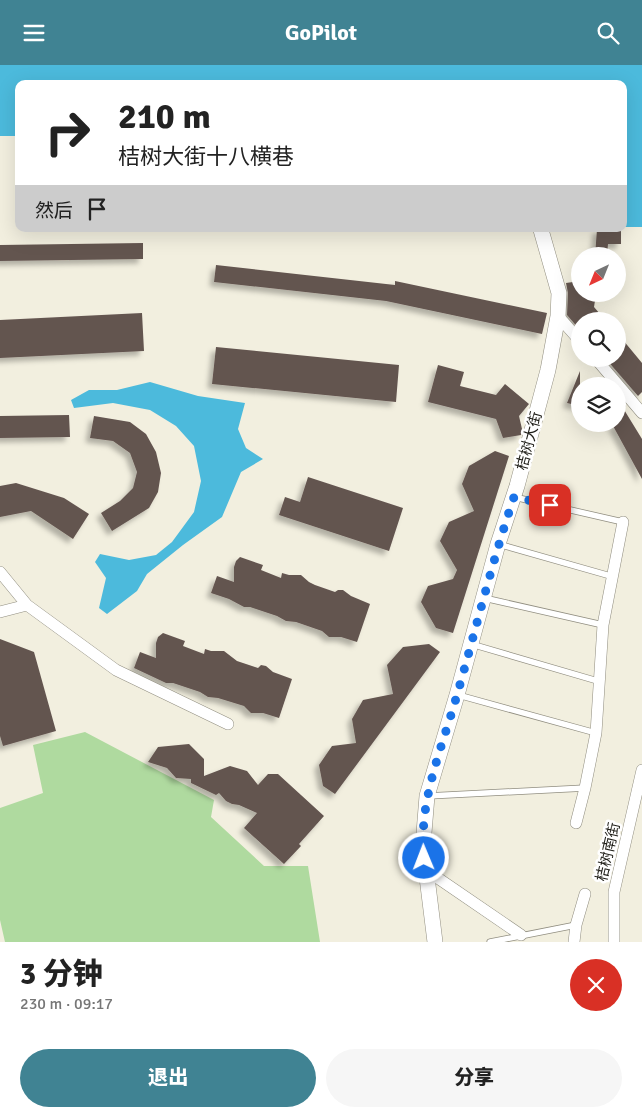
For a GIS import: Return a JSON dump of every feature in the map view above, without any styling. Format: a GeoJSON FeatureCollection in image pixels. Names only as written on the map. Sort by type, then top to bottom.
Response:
{"type":"FeatureCollection","features":[{"type":"Feature","properties":{"kind":"street","name":"桔树大街"},"geometry":{"type":"LineString","coordinates":[[436,942],[423,845],[427,796],[498,544],[514,497],[548,370],[558,316],[559,293],[542,232]]}},
{"type":"Feature","properties":{"kind":"street"},"geometry":{"type":"LineString","coordinates":[[558,316],[571,331]]}},
{"type":"Feature","properties":{"kind":"street"},"geometry":{"type":"LineString","coordinates":[[603,367],[642,413]]}},
{"type":"Feature","properties":{"kind":"street"},"geometry":{"type":"LineString","coordinates":[[576,823],[596,733],[604,625],[623,522]]}},
{"type":"Feature","properties":{"kind":"street"},"geometry":{"type":"LineString","coordinates":[[0,572],[28,605],[116,670],[228,724]]}},
{"type":"Feature","properties":{"kind":"street"},"geometry":{"type":"LineString","coordinates":[[0,612],[28,605]]}},
{"type":"Feature","properties":{"kind":"street","name":"桔树南街"},"geometry":{"type":"LineString","coordinates":[[614,942],[614,892],[642,770]]}},
{"type":"Feature","properties":{"kind":"street"},"geometry":{"type":"LineString","coordinates":[[426,870],[521,935]]}},
{"type":"Feature","properties":{"kind":"street"},"geometry":{"type":"LineString","coordinates":[[574,942],[576,925],[585,894]]}},
{"type":"Feature","properties":{"kind":"lane"},"geometry":{"type":"LineString","coordinates":[[514,497],[623,522]]}},
{"type":"Feature","properties":{"kind":"lane"},"geometry":{"type":"LineString","coordinates":[[498,544],[614,577]]}},
{"type":"Feature","properties":{"kind":"lane"},"geometry":{"type":"LineString","coordinates":[[484,598],[604,625]]}},
{"type":"Feature","properties":{"kind":"lane"},"geometry":{"type":"LineString","coordinates":[[471,643],[601,682]]}},
{"type":"Feature","properties":{"kind":"lane"},"geometry":{"type":"LineString","coordinates":[[457,695],[596,733]]}},
{"type":"Feature","properties":{"kind":"lane"},"geometry":{"type":"LineString","coordinates":[[427,796],[585,788]]}},
{"type":"Feature","properties":{"kind":"lane"},"geometry":{"type":"LineString","coordinates":[[490,942],[576,925]]}},
{"type":"Feature","properties":{"kind":"green space"},"geometry":{"type":"Polygon","coordinates":[[[85,732],[214,800],[211,817],[264,866],[308,866],[320,942],[5,942],[0,920],[0,808],[43,793],[33,745],[85,732]]]}},
{"type":"Feature","properties":{"kind":"water"},"geometry":{"type":"Polygon","coordinates":[[[0,65],[642,65],[642,227],[627,227],[627,80],[15,80],[15,136],[0,136],[0,65]]]}},
{"type":"Feature","properties":{"kind":"water"},"geometry":{"type":"Polygon","coordinates":[[[150,382],[198,396],[245,403],[238,429],[246,448],[263,459],[241,472],[222,517],[147,574],[137,591],[107,614],[99,608],[106,578],[95,562],[100,554],[129,560],[156,555],[172,542],[194,512],[201,481],[194,446],[176,426],[150,410],[113,403],[74,408],[71,400],[89,390],[117,390],[150,382]]]}},
{"type":"Feature","properties":{"kind":"building"},"geometry":{"type":"Polygon","coordinates":[[[597,232],[621,232],[621,244],[608,244],[608,247],[596,247],[597,232]]]}},
{"type":"Feature","properties":{"kind":"building"},"geometry":{"type":"Polygon","coordinates":[[[143,243],[143,259],[0,261],[0,245],[143,243]]]}},
{"type":"Feature","properties":{"kind":"building"},"geometry":{"type":"Polygon","coordinates":[[[216,265],[395,285],[395,281],[547,313],[542,334],[386,301],[214,282],[216,265]]]}},
{"type":"Feature","properties":{"kind":"building"},"geometry":{"type":"Polygon","coordinates":[[[571,282],[571,303],[595,303],[594,307],[598,312],[571,312],[571,320],[567,315],[568,293],[566,283],[571,282]]]}},
{"type":"Feature","properties":{"kind":"building"},"geometry":{"type":"Polygon","coordinates":[[[142,313],[144,351],[0,358],[0,320],[142,313]]]}},
{"type":"Feature","properties":{"kind":"building"},"geometry":{"type":"Polygon","coordinates":[[[626,344],[642,363],[642,392],[638,396],[626,382],[626,377],[622,377],[613,367],[626,367],[626,344]]]}},
{"type":"Feature","properties":{"kind":"building"},"geometry":{"type":"Polygon","coordinates":[[[216,347],[399,365],[396,402],[212,384],[216,347]]]}},
{"type":"Feature","properties":{"kind":"building"},"geometry":{"type":"Polygon","coordinates":[[[438,365],[464,372],[460,386],[496,395],[505,384],[529,404],[519,416],[522,429],[521,435],[503,438],[496,419],[428,402],[438,365]]]}},
{"type":"Feature","properties":{"kind":"building"},"geometry":{"type":"Polygon","coordinates":[[[571,393],[571,404],[567,403],[571,393]]]}},
{"type":"Feature","properties":{"kind":"building"},"geometry":{"type":"Polygon","coordinates":[[[626,413],[642,439],[642,479],[616,432],[626,432],[626,413]]]}},
{"type":"Feature","properties":{"kind":"building"},"geometry":{"type":"Polygon","coordinates":[[[69,415],[70,437],[0,438],[0,416],[69,415]]]}},
{"type":"Feature","properties":{"kind":"building"},"geometry":{"type":"Polygon","coordinates":[[[94,416],[130,422],[146,434],[156,452],[161,473],[158,492],[149,508],[112,531],[101,513],[120,501],[133,488],[137,472],[130,453],[113,441],[90,438],[94,416]]]}},
{"type":"Feature","properties":{"kind":"building"},"geometry":{"type":"Polygon","coordinates":[[[495,451],[509,456],[453,633],[436,628],[421,602],[428,586],[453,579],[457,570],[440,541],[449,522],[474,511],[462,484],[469,466],[495,451]]]}},
{"type":"Feature","properties":{"kind":"building"},"geometry":{"type":"Polygon","coordinates":[[[308,477],[403,508],[389,551],[279,515],[285,497],[300,502],[308,477]]]}},
{"type":"Feature","properties":{"kind":"building"},"geometry":{"type":"Polygon","coordinates":[[[16,483],[64,498],[89,514],[73,539],[31,511],[0,517],[0,486],[16,483]]]}},
{"type":"Feature","properties":{"kind":"building"},"geometry":{"type":"Polygon","coordinates":[[[240,557],[263,565],[261,570],[281,578],[282,573],[301,575],[315,585],[335,592],[343,590],[351,596],[370,604],[357,642],[341,637],[329,637],[322,631],[296,622],[286,621],[250,607],[244,607],[229,599],[211,593],[217,576],[234,582],[234,567],[240,557]]]}},
{"type":"Feature","properties":{"kind":"building"},"geometry":{"type":"Polygon","coordinates":[[[163,633],[185,641],[183,646],[204,654],[205,649],[224,651],[237,661],[258,668],[261,665],[266,666],[273,672],[292,679],[279,718],[263,713],[251,713],[244,706],[208,697],[200,692],[173,683],[166,683],[134,668],[140,652],[156,658],[156,643],[158,637],[163,633]]]}},
{"type":"Feature","properties":{"kind":"building"},"geometry":{"type":"Polygon","coordinates":[[[0,639],[34,652],[56,731],[3,746],[0,736],[0,639]]]}},
{"type":"Feature","properties":{"kind":"building"},"geometry":{"type":"Polygon","coordinates":[[[429,644],[440,652],[335,794],[323,786],[319,765],[332,746],[356,743],[352,719],[363,700],[393,694],[387,665],[403,647],[429,644]]]}},
{"type":"Feature","properties":{"kind":"building"},"geometry":{"type":"Polygon","coordinates":[[[189,744],[204,759],[204,776],[230,766],[247,771],[258,785],[268,774],[278,774],[324,816],[299,844],[301,846],[284,864],[244,828],[257,813],[226,801],[219,793],[216,795],[191,783],[191,779],[176,778],[167,768],[148,762],[158,747],[189,744]]]}},
{"type":"Feature","properties":{"kind":"route"},"geometry":{"type":"LineString","coordinates":[[424,858],[423,845],[427,796],[498,544],[514,497],[550,505]]}}]}
